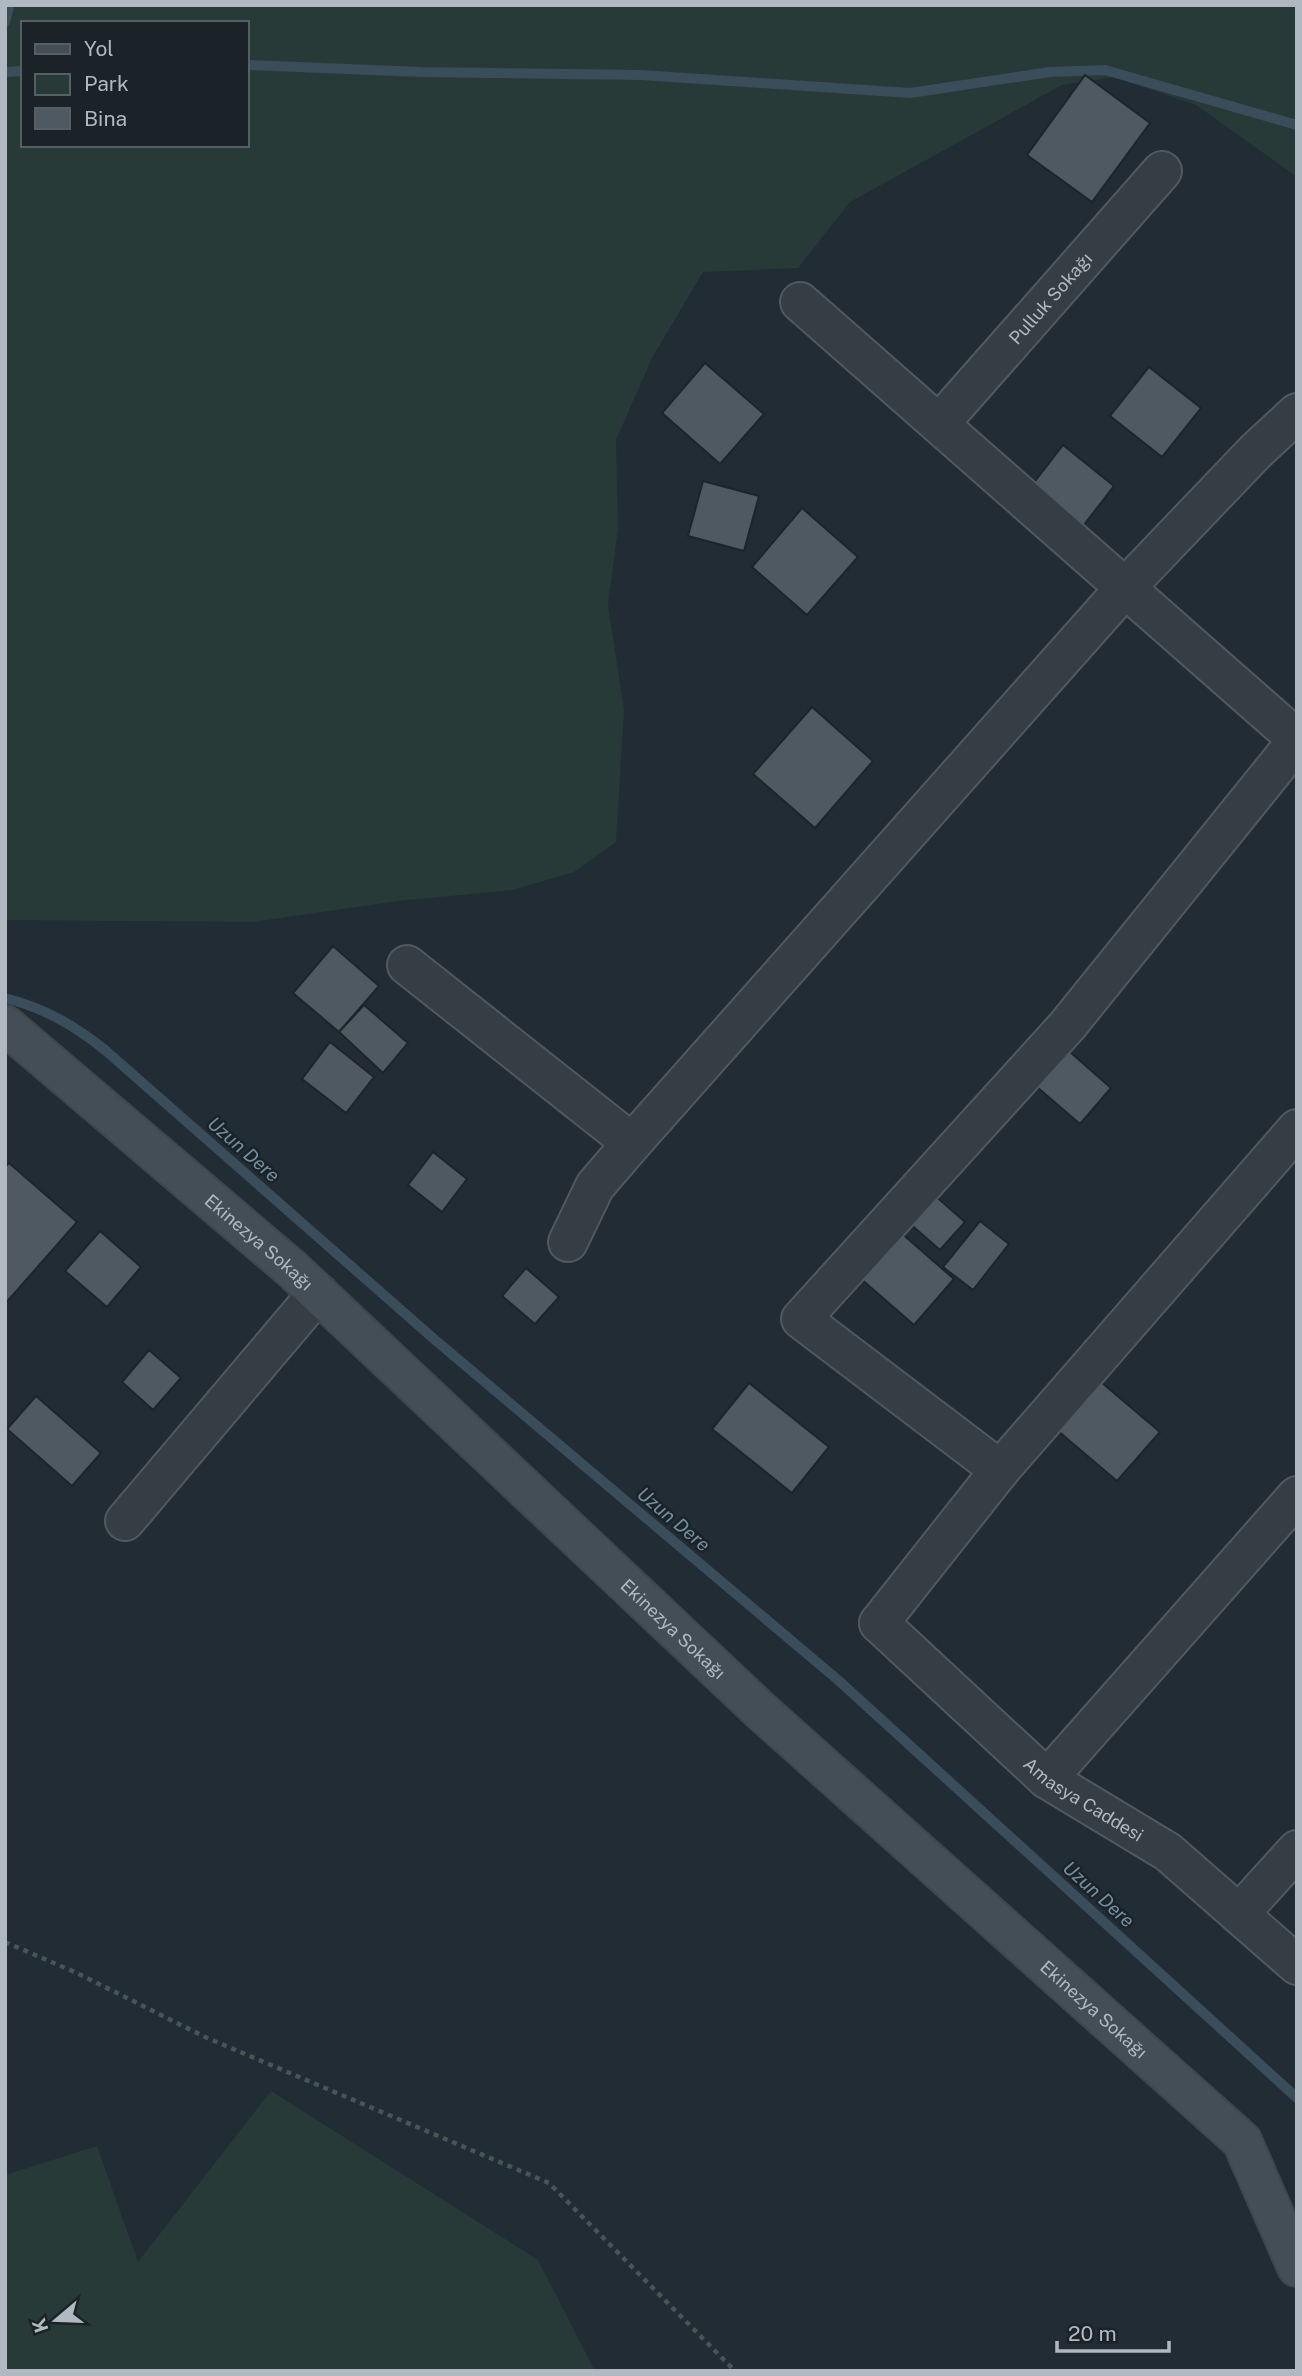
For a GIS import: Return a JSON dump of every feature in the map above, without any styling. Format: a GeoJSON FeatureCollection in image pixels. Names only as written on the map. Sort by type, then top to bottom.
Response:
{"type":"FeatureCollection","features":[{"type":"Feature","properties":{"kind":"main road","name":"Ekinezya Sokağı"},"geometry":{"type":"LineString","coordinates":[[5,1025],[318,1293],[761,1712],[1242,2141],[1297,2267]]}},
{"type":"Feature","properties":{"kind":"street","name":"Pulluk Sokağı"},"geometry":{"type":"LineString","coordinates":[[939,424],[1162,170]]}},
{"type":"Feature","properties":{"kind":"street"},"geometry":{"type":"LineString","coordinates":[[800,302],[1297,740],[1066,1026],[801,1319],[1000,1470],[1297,1129]]}},
{"type":"Feature","properties":{"kind":"street"},"geometry":{"type":"LineString","coordinates":[[568,1242],[595,1185],[1125,588],[1256,451],[1297,413]]}},
{"type":"Feature","properties":{"kind":"street"},"geometry":{"type":"LineString","coordinates":[[407,965],[632,1143]]}},
{"type":"Feature","properties":{"kind":"street"},"geometry":{"type":"LineString","coordinates":[[125,1521],[318,1293]]}},
{"type":"Feature","properties":{"kind":"street","name":"Amasya Caddesi"},"geometry":{"type":"LineString","coordinates":[[1000,1470],[879,1623],[1047,1779],[1168,1852],[1297,1965]]}},
{"type":"Feature","properties":{"kind":"street"},"geometry":{"type":"LineString","coordinates":[[1047,1779],[1297,1496]]}},
{"type":"Feature","properties":{"kind":"street"},"geometry":{"type":"LineString","coordinates":[[1238,1914],[1297,1850]]}},
{"type":"Feature","properties":{"kind":"path"},"geometry":{"type":"LineString","coordinates":[[5,1942],[77,1973],[205,2037],[549,2183],[735,2371]]}},
{"type":"Feature","properties":{"kind":"green space"},"geometry":{"type":"Polygon","coordinates":[[[5,5],[1297,5],[1297,177],[1196,105],[1114,77],[1062,85],[850,202],[798,268],[703,272],[652,358],[616,440],[618,529],[608,605],[624,710],[616,842],[574,872],[512,890],[398,901],[252,922],[5,920],[5,5]]]}},
{"type":"Feature","properties":{"kind":"green space"},"geometry":{"type":"Polygon","coordinates":[[[271,2091],[538,2260],[595,2371],[5,2371],[5,2175],[97,2146],[138,2262],[271,2091]]]}},
{"type":"Feature","properties":{"kind":"building"},"geometry":{"type":"Polygon","coordinates":[[[1085,75],[1150,123],[1092,202],[1027,155],[1085,75]]]}},
{"type":"Feature","properties":{"kind":"building"},"geometry":{"type":"Polygon","coordinates":[[[705,363],[764,414],[720,464],[662,413],[705,363]]]}},
{"type":"Feature","properties":{"kind":"building"},"geometry":{"type":"Polygon","coordinates":[[[1149,367],[1201,408],[1162,457],[1110,416],[1149,367]]]}},
{"type":"Feature","properties":{"kind":"building"},"geometry":{"type":"Polygon","coordinates":[[[1063,445],[1114,486],[1080,530],[1029,489],[1063,445]]]}},
{"type":"Feature","properties":{"kind":"building"},"geometry":{"type":"Polygon","coordinates":[[[703,481],[759,496],[744,551],[688,536],[703,481]]]}},
{"type":"Feature","properties":{"kind":"building"},"geometry":{"type":"Polygon","coordinates":[[[802,508],[858,557],[807,615],[752,567],[802,508]]]}},
{"type":"Feature","properties":{"kind":"building"},"geometry":{"type":"Polygon","coordinates":[[[812,707],[873,761],[815,828],[753,774],[812,707]]]}},
{"type":"Feature","properties":{"kind":"building"},"geometry":{"type":"Polygon","coordinates":[[[333,946],[379,986],[339,1032],[293,993],[333,946]]]}},
{"type":"Feature","properties":{"kind":"building"},"geometry":{"type":"Polygon","coordinates":[[[364,1005],[408,1043],[383,1073],[339,1032],[364,1005]]]}},
{"type":"Feature","properties":{"kind":"building"},"geometry":{"type":"Polygon","coordinates":[[[330,1042],[374,1077],[346,1113],[302,1079],[330,1042]]]}},
{"type":"Feature","properties":{"kind":"building"},"geometry":{"type":"Polygon","coordinates":[[[1061,1044],[1111,1088],[1080,1124],[1030,1081],[1061,1044]]]}},
{"type":"Feature","properties":{"kind":"building"},"geometry":{"type":"Polygon","coordinates":[[[433,1152],[467,1179],[442,1212],[408,1185],[433,1152]]]}},
{"type":"Feature","properties":{"kind":"building"},"geometry":{"type":"Polygon","coordinates":[[[9,1163],[77,1222],[5,1304],[5,1167],[9,1163]]]}},
{"type":"Feature","properties":{"kind":"building"},"geometry":{"type":"Polygon","coordinates":[[[932,1193],[965,1222],[940,1250],[908,1222],[932,1193]]]}},
{"type":"Feature","properties":{"kind":"building"},"geometry":{"type":"Polygon","coordinates":[[[980,1221],[1009,1244],[973,1290],[943,1267],[980,1221]]]}},
{"type":"Feature","properties":{"kind":"building"},"geometry":{"type":"Polygon","coordinates":[[[100,1231],[141,1267],[107,1307],[65,1271],[100,1231]]]}},
{"type":"Feature","properties":{"kind":"building"},"geometry":{"type":"Polygon","coordinates":[[[900,1232],[954,1279],[914,1325],[860,1278],[900,1232]]]}},
{"type":"Feature","properties":{"kind":"building"},"geometry":{"type":"Polygon","coordinates":[[[526,1268],[559,1297],[535,1324],[502,1296],[526,1268]]]}},
{"type":"Feature","properties":{"kind":"building"},"geometry":{"type":"Polygon","coordinates":[[[149,1350],[181,1378],[153,1410],[122,1382],[149,1350]]]}},
{"type":"Feature","properties":{"kind":"building"},"geometry":{"type":"Polygon","coordinates":[[[1101,1382],[1160,1432],[1117,1481],[1058,1431],[1101,1382]]]}},
{"type":"Feature","properties":{"kind":"building"},"geometry":{"type":"Polygon","coordinates":[[[749,1383],[829,1447],[792,1493],[712,1429],[749,1383]]]}},
{"type":"Feature","properties":{"kind":"building"},"geometry":{"type":"Polygon","coordinates":[[[36,1396],[101,1453],[72,1486],[7,1429],[36,1396]]]}},
{"type":"Feature","properties":{"kind":"waterway"},"geometry":{"type":"LineString","coordinates":[[5,22],[9,7]]}},
{"type":"Feature","properties":{"kind":"waterway"},"geometry":{"type":"LineString","coordinates":[[248,65],[422,72],[641,75],[910,93],[1050,72],[1105,70],[1297,125]]}},
{"type":"Feature","properties":{"kind":"waterway"},"geometry":{"type":"LineString","coordinates":[[5,72],[21,71]]}},
{"type":"Feature","properties":{"kind":"waterway","name":"Uzun Dere"},"geometry":{"type":"LineString","coordinates":[[5,998],[58,1018],[105,1050],[434,1339],[838,1680],[1297,2098]]}}]}
